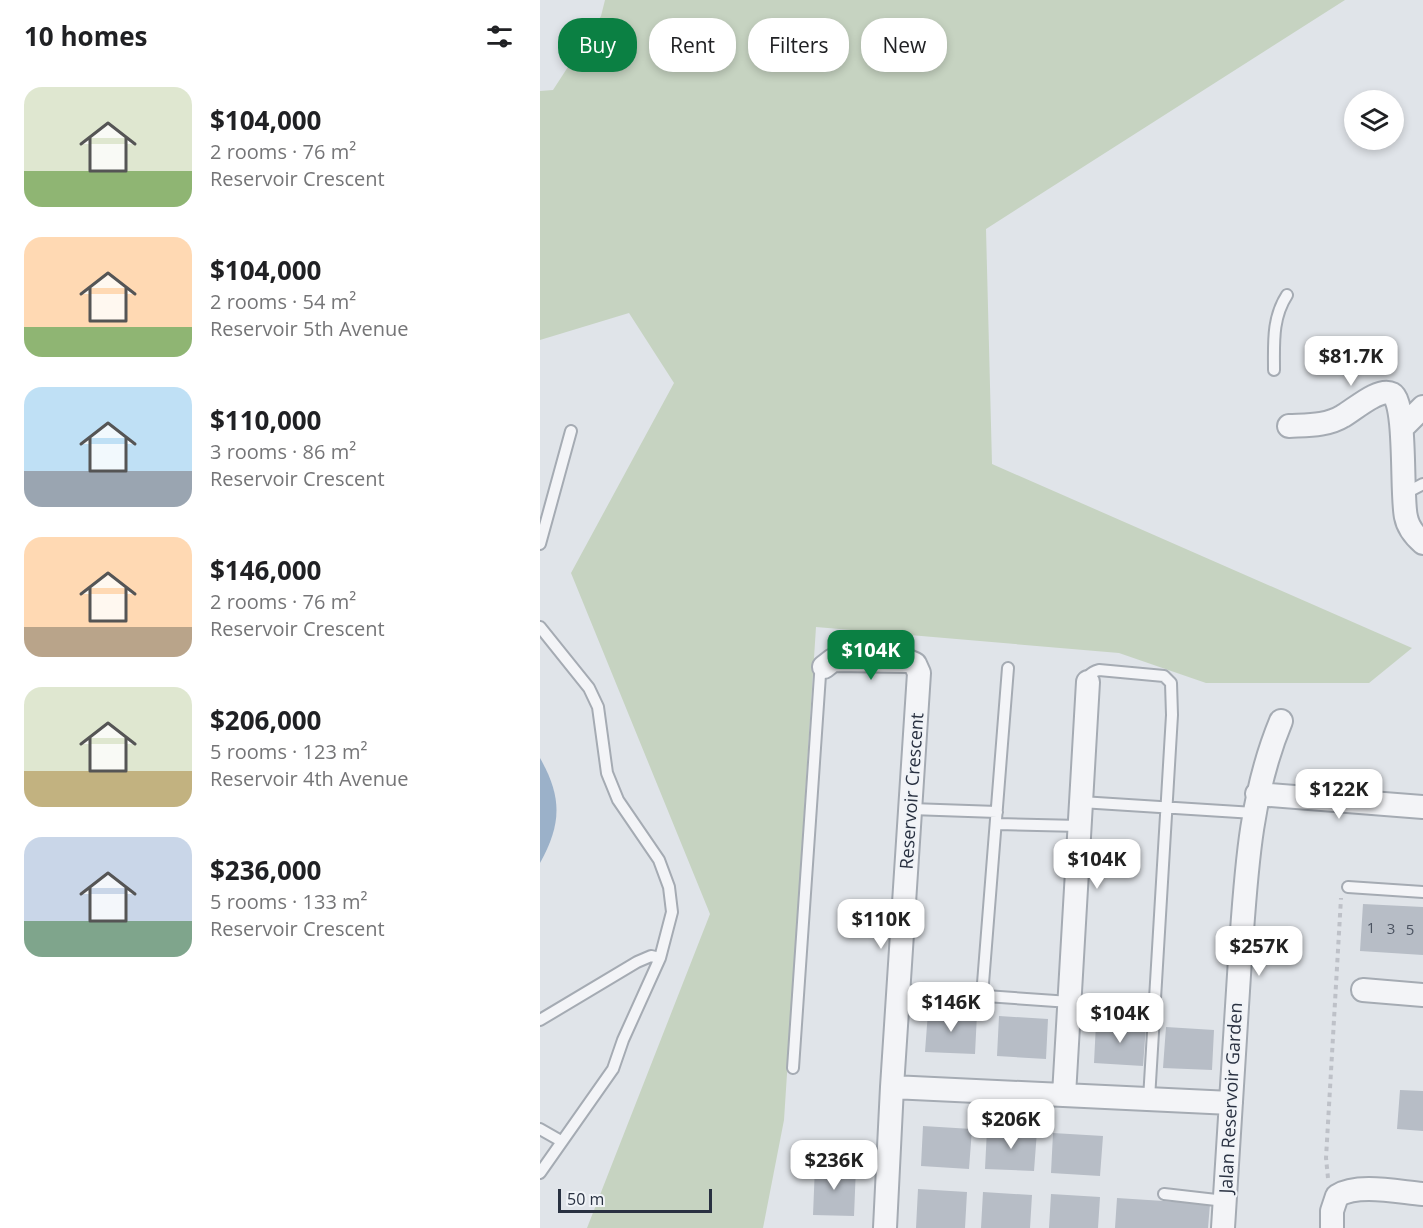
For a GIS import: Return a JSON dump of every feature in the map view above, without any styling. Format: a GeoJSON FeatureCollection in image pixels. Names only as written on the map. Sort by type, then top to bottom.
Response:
{"type":"FeatureCollection","features":[{"type":"Feature","properties":{"kind":"street"},"geometry":{"type":"LineString","coordinates":[[1289,426],[1328,423],[1341,418],[1375,396],[1384,393],[1392,394],[1397,399],[1414,489],[1405,516],[1409,527],[1423,543]]}},
{"type":"Feature","properties":{"kind":"street"},"geometry":{"type":"LineString","coordinates":[[1402,428],[1423,407]]}},
{"type":"Feature","properties":{"kind":"street","name":"Reservoir Crescent"},"geometry":{"type":"LineString","coordinates":[[824,667],[833,660],[908,661],[915,664],[919,673],[885,1228]]}},
{"type":"Feature","properties":{"kind":"street"},"geometry":{"type":"LineString","coordinates":[[1064,1095],[1088,682]]}},
{"type":"Feature","properties":{"kind":"street","name":"Jalan Reservoir Garden"},"geometry":{"type":"LineString","coordinates":[[1223,1228],[1245,890],[1255,803],[1269,750],[1281,721]]}},
{"type":"Feature","properties":{"kind":"street"},"geometry":{"type":"LineString","coordinates":[[1255,803],[1423,807]]}},
{"type":"Feature","properties":{"kind":"street"},"geometry":{"type":"LineString","coordinates":[[1363,990],[1423,994]]}},
{"type":"Feature","properties":{"kind":"street"},"geometry":{"type":"LineString","coordinates":[[892,1087],[1231,1103]]}},
{"type":"Feature","properties":{"kind":"street"},"geometry":{"type":"LineString","coordinates":[[1332,1220],[1336,1196],[1345,1191],[1359,1189],[1423,1194]]}},
{"type":"Feature","properties":{"kind":"lane"},"geometry":{"type":"LineString","coordinates":[[1274,370],[1275,326],[1279,308],[1287,295]]}},
{"type":"Feature","properties":{"kind":"lane"},"geometry":{"type":"LineString","coordinates":[[540,544],[571,431]]}},
{"type":"Feature","properties":{"kind":"lane"},"geometry":{"type":"LineString","coordinates":[[540,627],[589,688],[598,707],[607,773],[618,800],[659,860],[669,887],[672,912],[660,958],[623,1040],[613,1069],[540,1173]]}},
{"type":"Feature","properties":{"kind":"lane"},"geometry":{"type":"LineString","coordinates":[[793,1068],[820,675],[824,667]]}},
{"type":"Feature","properties":{"kind":"lane"},"geometry":{"type":"LineString","coordinates":[[982,996],[1008,668]]}},
{"type":"Feature","properties":{"kind":"lane"},"geometry":{"type":"LineString","coordinates":[[1088,682],[1086,682],[1088,676],[1093,671],[1099,670],[1164,676],[1169,679],[1172,687],[1149,1099]]}},
{"type":"Feature","properties":{"kind":"lane"},"geometry":{"type":"LineString","coordinates":[[1081,802],[1166,808],[1255,803]]}},
{"type":"Feature","properties":{"kind":"lane"},"geometry":{"type":"LineString","coordinates":[[911,809],[1080,826]]}},
{"type":"Feature","properties":{"kind":"lane"},"geometry":{"type":"LineString","coordinates":[[1347,887],[1423,892]]}},
{"type":"Feature","properties":{"kind":"lane"},"geometry":{"type":"LineString","coordinates":[[540,1020],[637,962],[651,956],[660,958]]}},
{"type":"Feature","properties":{"kind":"lane"},"geometry":{"type":"LineString","coordinates":[[899,990],[1070,1002]]}},
{"type":"Feature","properties":{"kind":"lane"},"geometry":{"type":"LineString","coordinates":[[540,1130],[561,1141]]}},
{"type":"Feature","properties":{"kind":"lane"},"geometry":{"type":"LineString","coordinates":[[1164,1194],[1225,1202]]}},
{"type":"Feature","properties":{"kind":"path"},"geometry":{"type":"LineString","coordinates":[[1332,1220],[1326,1158],[1341,894],[1347,887]]}},
{"type":"Feature","properties":{"kind":"green space"},"geometry":{"type":"Polygon","coordinates":[[[605,0],[1345,0],[986,229],[992,464],[1412,648],[1369,683],[1206,683],[1119,653],[816,627],[784,1120],[763,1228],[587,1228],[710,914],[571,573],[674,383],[629,313],[540,340],[540,91],[553,90],[565,72],[637,72],[637,18],[600,18],[605,0]]]}},
{"type":"Feature","properties":{"kind":"water"},"geometry":{"type":"Polygon","coordinates":[[[540,758],[552,785],[556,810],[552,835],[540,863],[540,758]]]}},
{"type":"Feature","properties":{"kind":"building"},"geometry":{"type":"Polygon","coordinates":[[[1363,904],[1423,907],[1423,955],[1360,951],[1363,904]]]}},
{"type":"Feature","properties":{"kind":"building"},"geometry":{"type":"Polygon","coordinates":[[[928,1012],[977,1014],[975,1054],[925,1052],[928,1012]]]}},
{"type":"Feature","properties":{"kind":"building"},"geometry":{"type":"Polygon","coordinates":[[[999,1016],[1048,1019],[1046,1059],[997,1056],[999,1016]]]}},
{"type":"Feature","properties":{"kind":"building"},"geometry":{"type":"Polygon","coordinates":[[[1096,1023],[1146,1026],[1143,1066],[1094,1063],[1096,1023]]]}},
{"type":"Feature","properties":{"kind":"building"},"geometry":{"type":"Polygon","coordinates":[[[1166,1027],[1214,1030],[1212,1070],[1163,1068],[1166,1027]]]}},
{"type":"Feature","properties":{"kind":"building"},"geometry":{"type":"Polygon","coordinates":[[[1400,1090],[1423,1091],[1423,1131],[1397,1129],[1400,1090]]]}},
{"type":"Feature","properties":{"kind":"building"},"geometry":{"type":"Polygon","coordinates":[[[923,1126],[972,1129],[969,1169],[921,1166],[923,1126]]]}},
{"type":"Feature","properties":{"kind":"building"},"geometry":{"type":"Polygon","coordinates":[[[987,1129],[1037,1131],[1034,1171],[985,1169],[987,1129]]]}},
{"type":"Feature","properties":{"kind":"building"},"geometry":{"type":"Polygon","coordinates":[[[1053,1133],[1103,1136],[1100,1176],[1051,1173],[1053,1133]]]}},
{"type":"Feature","properties":{"kind":"building"},"geometry":{"type":"Polygon","coordinates":[[[815,1166],[856,1167],[854,1216],[813,1215],[815,1166]]]}},
{"type":"Feature","properties":{"kind":"building"},"geometry":{"type":"Polygon","coordinates":[[[918,1189],[967,1192],[965,1228],[916,1228],[918,1189]]]}},
{"type":"Feature","properties":{"kind":"building"},"geometry":{"type":"Polygon","coordinates":[[[983,1192],[1032,1195],[1030,1228],[981,1228],[983,1192]]]}},
{"type":"Feature","properties":{"kind":"building"},"geometry":{"type":"Polygon","coordinates":[[[1051,1194],[1100,1197],[1098,1228],[1049,1228],[1051,1194]]]}},
{"type":"Feature","properties":{"kind":"building"},"geometry":{"type":"Polygon","coordinates":[[[1117,1198],[1210,1204],[1208,1228],[1115,1228],[1117,1198]]]}}]}
